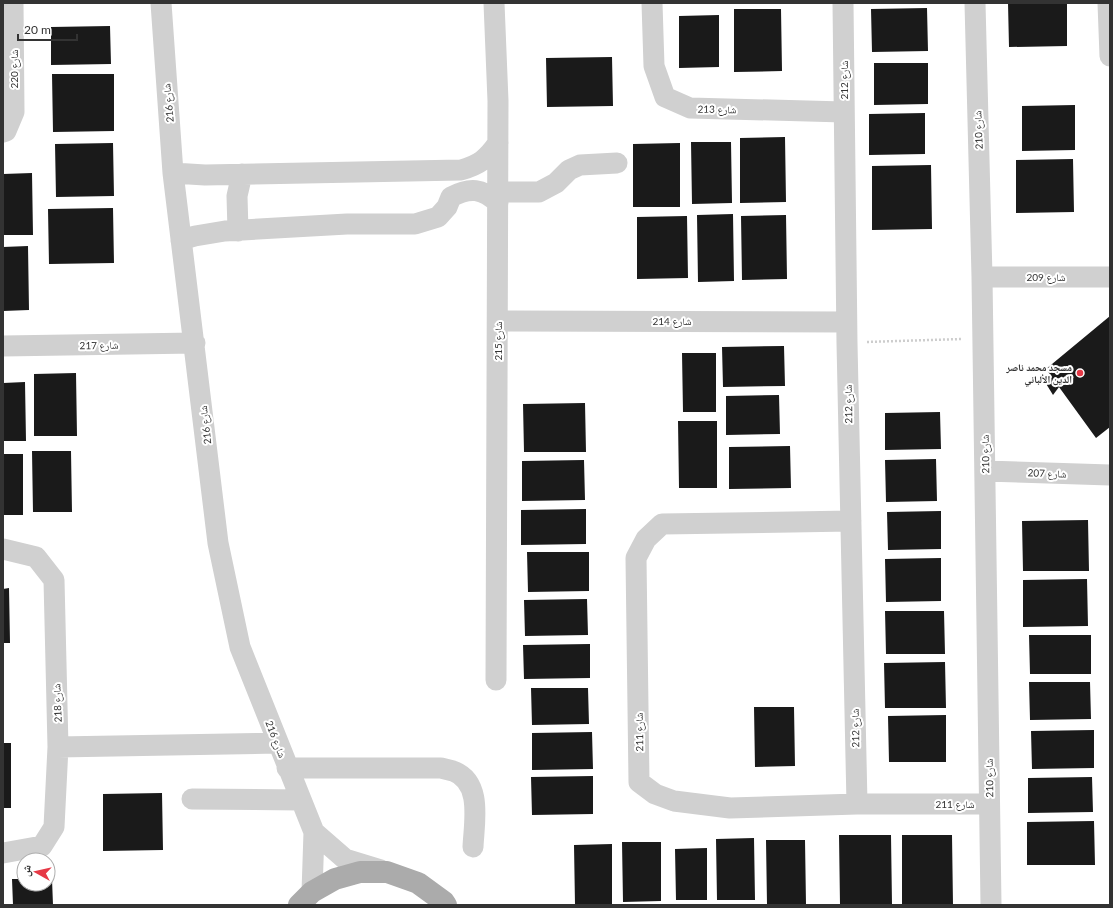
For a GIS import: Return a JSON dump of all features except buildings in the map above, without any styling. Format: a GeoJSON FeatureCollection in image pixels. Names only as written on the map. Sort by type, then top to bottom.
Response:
{"type":"FeatureCollection","features":[{"type":"Feature","properties":{"kind":"main road"},"geometry":{"type":"LineString","coordinates":[[306,898],[335,879],[360,872],[387,872],[418,882],[446,905]]}},
{"type":"Feature","properties":{"kind":"street","name":"شارع 220"},"geometry":{"type":"LineString","coordinates":[[3,132],[6,131],[14,112],[14,3]]}},
{"type":"Feature","properties":{"kind":"street","name":"شارع 216"},"geometry":{"type":"LineString","coordinates":[[160,3],[173,172],[195,343],[218,543],[240,647],[287,768],[314,832],[346,859],[387,872]]}},
{"type":"Feature","properties":{"kind":"street","name":"شارع 215"},"geometry":{"type":"LineString","coordinates":[[494,3],[498,101],[496,680]]}},
{"type":"Feature","properties":{"kind":"street","name":"شارع 213"},"geometry":{"type":"LineString","coordinates":[[652,3],[654,66],[665,97],[690,108],[844,112]]}},
{"type":"Feature","properties":{"kind":"street","name":"شارع 212"},"geometry":{"type":"LineString","coordinates":[[843,3],[846,322],[857,804]]}},
{"type":"Feature","properties":{"kind":"street","name":"شارع 210"},"geometry":{"type":"LineString","coordinates":[[975,3],[982,277],[991,905]]}},
{"type":"Feature","properties":{"kind":"street"},"geometry":{"type":"LineString","coordinates":[[1108,3],[1110,56]]}},
{"type":"Feature","properties":{"kind":"street"},"geometry":{"type":"LineString","coordinates":[[173,172],[205,175],[460,170],[472,167],[483,161],[492,153],[498,143]]}},
{"type":"Feature","properties":{"kind":"street"},"geometry":{"type":"LineString","coordinates":[[181,240],[210,233],[238,231],[347,224],[415,224],[438,217],[447,207],[451,197],[461,191],[471,189],[498,197],[539,192],[556,183],[569,170],[580,164],[617,163]]}},
{"type":"Feature","properties":{"kind":"street"},"geometry":{"type":"LineString","coordinates":[[449,170],[451,226]]}},
{"type":"Feature","properties":{"kind":"street"},"geometry":{"type":"LineString","coordinates":[[238,231],[237,196],[242,174]]}},
{"type":"Feature","properties":{"kind":"street","name":"شارع 209"},"geometry":{"type":"LineString","coordinates":[[982,277],[1110,277]]}},
{"type":"Feature","properties":{"kind":"street","name":"شارع 214"},"geometry":{"type":"LineString","coordinates":[[498,321],[846,322]]}},
{"type":"Feature","properties":{"kind":"street","name":"شارع 217"},"geometry":{"type":"LineString","coordinates":[[3,346],[195,343]]}},
{"type":"Feature","properties":{"kind":"street","name":"شارع 207"},"geometry":{"type":"LineString","coordinates":[[985,471],[1110,475]]}},
{"type":"Feature","properties":{"kind":"street","name":"شارع 211"},"geometry":{"type":"LineString","coordinates":[[851,521],[662,524],[646,539],[636,558],[640,782],[655,794],[674,801],[730,808],[857,804],[989,804]]}},
{"type":"Feature","properties":{"kind":"street","name":"شارع 218"},"geometry":{"type":"LineString","coordinates":[[3,549],[36,557],[54,580],[58,747],[54,827],[42,846],[3,853]]}},
{"type":"Feature","properties":{"kind":"street"},"geometry":{"type":"LineString","coordinates":[[58,747],[278,743]]}},
{"type":"Feature","properties":{"kind":"street"},"geometry":{"type":"LineString","coordinates":[[287,768],[441,768],[454,771],[465,779],[472,790],[474,803],[473,847]]}},
{"type":"Feature","properties":{"kind":"street"},"geometry":{"type":"LineString","coordinates":[[192,799],[300,800]]}},
{"type":"Feature","properties":{"kind":"street","name":"شارع 216"},"geometry":{"type":"LineString","coordinates":[[306,898],[314,832]]}},
{"type":"Feature","properties":{"kind":"path"},"geometry":{"type":"LineString","coordinates":[[847,343],[983,338]]}},
{"type":"Feature","properties":{"kind":"place","name":"مسجد محمد ناصر الدين الألباني"},"geometry":{"type":"Point","coordinates":[1080,373]}}]}
